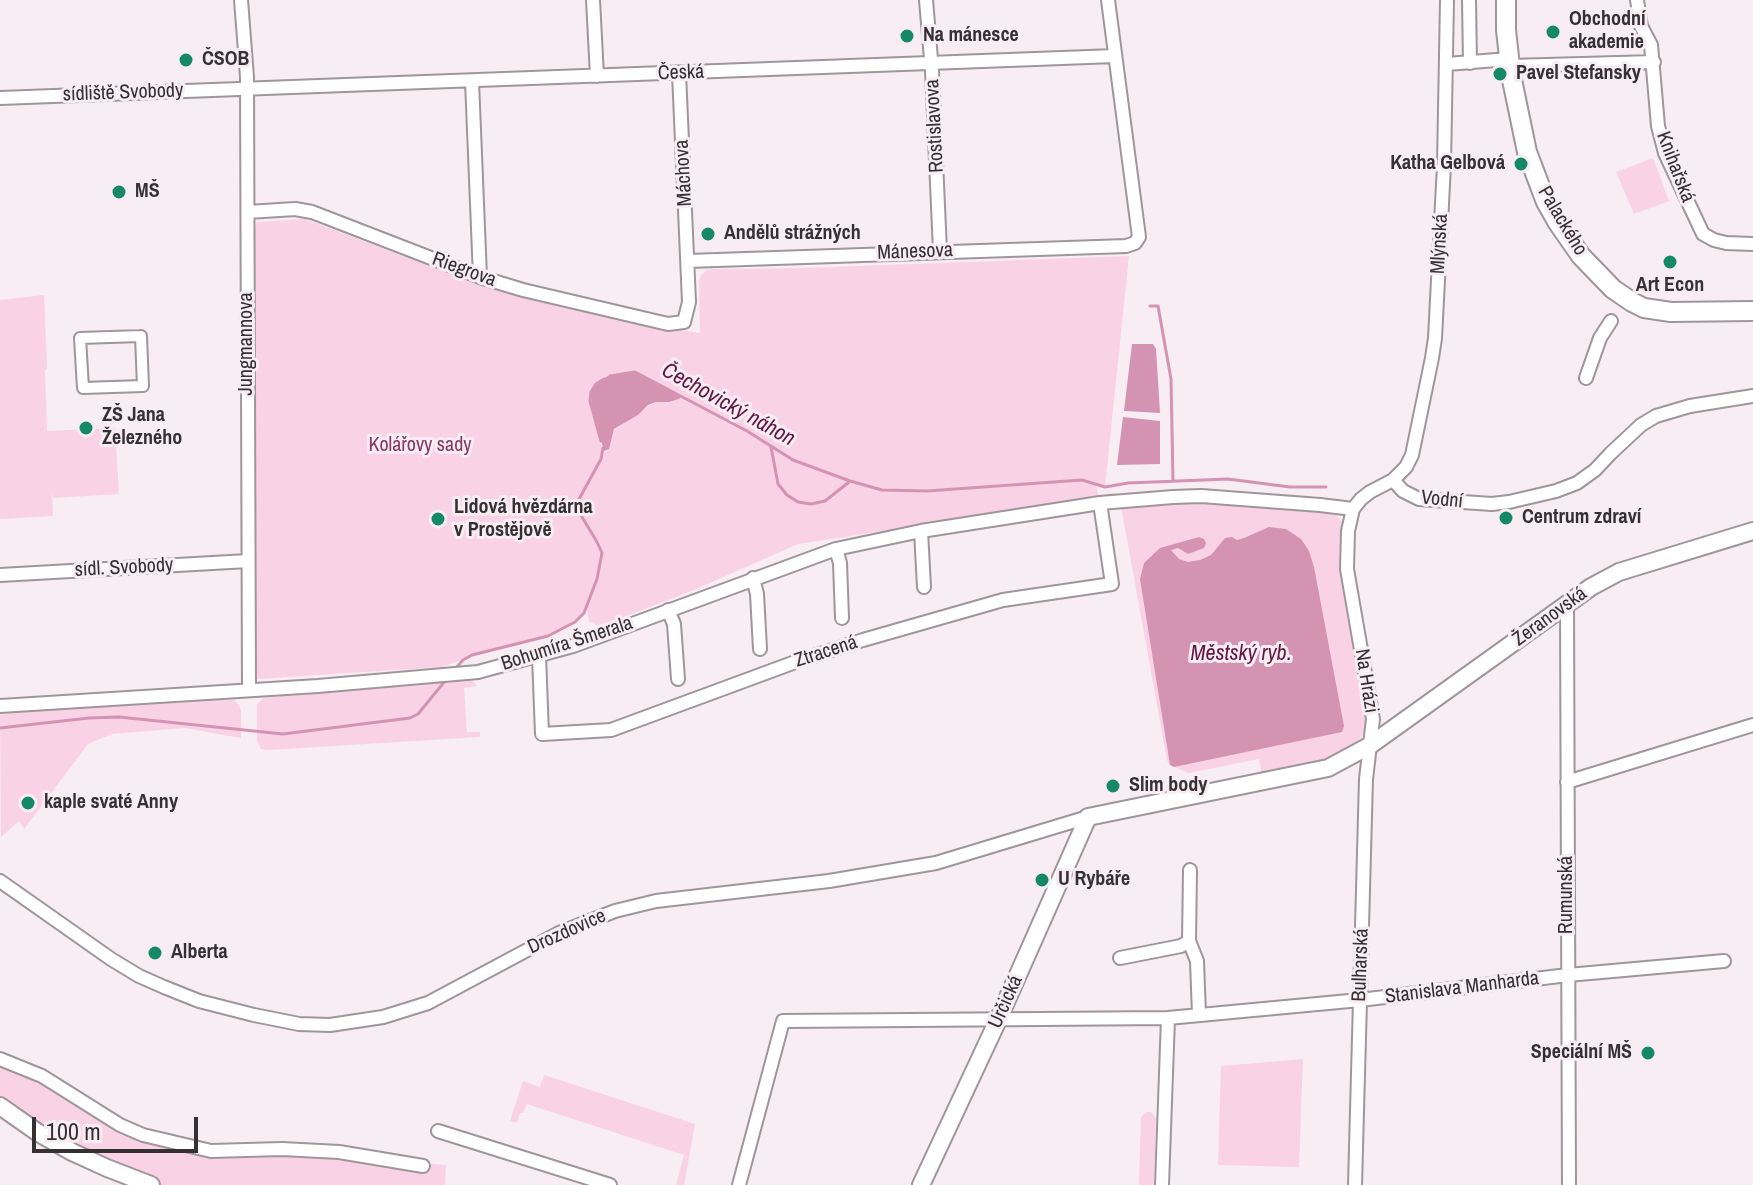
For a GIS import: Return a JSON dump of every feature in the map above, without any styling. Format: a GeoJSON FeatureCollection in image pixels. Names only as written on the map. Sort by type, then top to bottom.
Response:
{"type":"FeatureCollection","features":[{"type":"Feature","properties":{"kind":"main road","name":"Palackého"},"geometry":{"type":"LineString","coordinates":[[1506,0],[1510,63],[1527,152],[1546,202],[1581,256],[1623,303],[1661,312],[1753,311]]}},
{"type":"Feature","properties":{"kind":"street","name":"Jungmannova"},"geometry":{"type":"LineString","coordinates":[[241,0],[247,88],[249,689]]}},
{"type":"Feature","properties":{"kind":"street"},"geometry":{"type":"LineString","coordinates":[[593,0],[597,76]]}},
{"type":"Feature","properties":{"kind":"street","name":"Rostislavova"},"geometry":{"type":"LineString","coordinates":[[926,0],[940,251]]}},
{"type":"Feature","properties":{"kind":"street"},"geometry":{"type":"LineString","coordinates":[[1108,0],[1115,56]]}},
{"type":"Feature","properties":{"kind":"street","name":"Mlýnská"},"geometry":{"type":"LineString","coordinates":[[1393,480],[1406,467],[1412,455],[1432,358],[1444,165],[1447,0]]}},
{"type":"Feature","properties":{"kind":"street"},"geometry":{"type":"LineString","coordinates":[[1469,0],[1470,63]]}},
{"type":"Feature","properties":{"kind":"street","name":"Knihařská"},"geometry":{"type":"LineString","coordinates":[[1637,0],[1641,26],[1651,45],[1658,126],[1665,153],[1703,234],[1726,243],[1753,244]]}},
{"type":"Feature","properties":{"kind":"street","name":"Česká"},"geometry":{"type":"LineString","coordinates":[[247,88],[1115,56]]}},
{"type":"Feature","properties":{"kind":"street","name":"Mánesova"},"geometry":{"type":"LineString","coordinates":[[688,261],[1126,246],[1135,243],[1139,237],[1115,56]]}},
{"type":"Feature","properties":{"kind":"street"},"geometry":{"type":"LineString","coordinates":[[1447,64],[1654,62]]}},
{"type":"Feature","properties":{"kind":"street","name":"Máchova"},"geometry":{"type":"LineString","coordinates":[[679,73],[689,302],[684,322]]}},
{"type":"Feature","properties":{"kind":"street"},"geometry":{"type":"LineString","coordinates":[[472,81],[480,277]]}},
{"type":"Feature","properties":{"kind":"street","name":"sídliště Svobody"},"geometry":{"type":"LineString","coordinates":[[0,98],[247,88]]}},
{"type":"Feature","properties":{"kind":"street","name":"Riegrova"},"geometry":{"type":"LineString","coordinates":[[248,212],[295,209],[312,212],[480,277],[569,302],[659,322],[684,322]]}},
{"type":"Feature","properties":{"kind":"street"},"geometry":{"type":"LineString","coordinates":[[1586,378],[1600,338],[1611,321]]}},
{"type":"Feature","properties":{"kind":"street"},"geometry":{"type":"LineString","coordinates":[[141,336],[143,386],[83,388],[80,338],[141,336]]}},
{"type":"Feature","properties":{"kind":"street","name":"Vodní"},"geometry":{"type":"LineString","coordinates":[[1393,480],[1411,496],[1445,502],[1492,504],[1556,491],[1587,477],[1628,437],[1656,416],[1690,406],[1753,396]]}},
{"type":"Feature","properties":{"kind":"street"},"geometry":{"type":"LineString","coordinates":[[1353,509],[1370,492],[1393,480]]}},
{"type":"Feature","properties":{"kind":"street","name":"Bohumíra Šmerala"},"geometry":{"type":"LineString","coordinates":[[0,706],[478,672],[573,646],[836,549],[921,531],[1100,503],[1173,497],[1228,497],[1353,509]]}},
{"type":"Feature","properties":{"kind":"street","name":"Ztracená"},"geometry":{"type":"LineString","coordinates":[[539,656],[542,734],[611,730],[863,640],[1003,600],[1112,584],[1100,503]]}},
{"type":"Feature","properties":{"kind":"street","name":"Na Hrázi"},"geometry":{"type":"LineString","coordinates":[[1353,509],[1348,531],[1347,569],[1373,719],[1369,746]]}},
{"type":"Feature","properties":{"kind":"street"},"geometry":{"type":"LineString","coordinates":[[921,531],[924,587]]}},
{"type":"Feature","properties":{"kind":"street","name":"Žeranovská"},"geometry":{"type":"LineString","coordinates":[[1369,746],[1591,587],[1619,572],[1753,531]]}},
{"type":"Feature","properties":{"kind":"street"},"geometry":{"type":"LineString","coordinates":[[836,549],[840,563],[842,618]]}},
{"type":"Feature","properties":{"kind":"street","name":"sídl. Svobody"},"geometry":{"type":"LineString","coordinates":[[0,575],[248,561]]}},
{"type":"Feature","properties":{"kind":"street"},"geometry":{"type":"LineString","coordinates":[[753,578],[757,594],[760,649]]}},
{"type":"Feature","properties":{"kind":"street","name":"Rumunská"},"geometry":{"type":"LineString","coordinates":[[1567,604],[1569,1185]]}},
{"type":"Feature","properties":{"kind":"street"},"geometry":{"type":"LineString","coordinates":[[668,610],[674,624],[678,679]]}},
{"type":"Feature","properties":{"kind":"street"},"geometry":{"type":"LineString","coordinates":[[1567,782],[1753,725]]}},
{"type":"Feature","properties":{"kind":"street","name":"Drozdovice"},"geometry":{"type":"LineString","coordinates":[[0,881],[111,959],[164,987],[199,1001],[254,1015],[299,1024],[330,1025],[383,1017],[428,1003],[559,933],[615,911],[656,901],[829,881],[936,863],[1088,817],[1328,768],[1369,746]]}},
{"type":"Feature","properties":{"kind":"street","name":"Bulharská"},"geometry":{"type":"LineString","coordinates":[[1355,1185],[1369,746]]}},
{"type":"Feature","properties":{"kind":"street","name":"Určická"},"geometry":{"type":"LineString","coordinates":[[921,1185],[1088,817]]}},
{"type":"Feature","properties":{"kind":"street"},"geometry":{"type":"LineString","coordinates":[[1190,870],[1189,941],[1197,961],[1199,1015]]}},
{"type":"Feature","properties":{"kind":"street"},"geometry":{"type":"LineString","coordinates":[[1120,958],[1181,946],[1189,941]]}},
{"type":"Feature","properties":{"kind":"street","name":"Stanislava Manharda"},"geometry":{"type":"LineString","coordinates":[[739,1185],[783,1021],[1168,1018],[1724,961]]}},
{"type":"Feature","properties":{"kind":"street"},"geometry":{"type":"LineString","coordinates":[[1162,1185],[1168,1018]]}},
{"type":"Feature","properties":{"kind":"street"},"geometry":{"type":"LineString","coordinates":[[0,1059],[42,1076],[120,1125],[143,1135],[211,1151],[282,1149],[339,1152],[423,1166]]}},
{"type":"Feature","properties":{"kind":"street"},"geometry":{"type":"LineString","coordinates":[[0,1106],[72,1152],[144,1184]]}},
{"type":"Feature","properties":{"kind":"street"},"geometry":{"type":"LineString","coordinates":[[438,1131],[610,1185]]}},
{"type":"Feature","properties":{"kind":"green space"},"geometry":{"type":"Polygon","coordinates":[[[1653,158],[1669,201],[1634,214],[1616,172],[1653,158]]]}},
{"type":"Feature","properties":{"kind":"green space","name":"Kolářovy sady"},"geometry":{"type":"Polygon","coordinates":[[[305,219],[479,285],[641,324],[700,333],[699,281],[707,270],[1129,256],[1105,486],[1096,485],[1098,495],[1115,493],[1115,496],[798,544],[694,590],[603,625],[589,621],[587,608],[575,621],[548,636],[480,653],[442,667],[258,679],[255,678],[252,234],[257,222],[305,219]],[[614,374],[596,384],[591,392],[592,410],[604,454],[614,430],[656,402],[679,399],[614,374]]]}},
{"type":"Feature","properties":{"kind":"green space"},"geometry":{"type":"Polygon","coordinates":[[[44,295],[47,431],[115,428],[119,494],[53,498],[52,491],[53,516],[0,519],[0,300],[44,295]]]}},
{"type":"Feature","properties":{"kind":"green space","name":"Městský ryb."},"geometry":{"type":"Polygon","coordinates":[[[1180,502],[1320,510],[1335,514],[1341,521],[1343,582],[1365,706],[1365,728],[1354,747],[1321,762],[1262,775],[1259,759],[1189,773],[1170,765],[1121,506],[1180,502]]]}},
{"type":"Feature","properties":{"kind":"green space"},"geometry":{"type":"Polygon","coordinates":[[[466,678],[477,686],[464,688],[467,732],[480,732],[480,737],[268,750],[261,749],[257,741],[257,705],[269,694],[466,678]]]}},
{"type":"Feature","properties":{"kind":"green space"},"geometry":{"type":"Polygon","coordinates":[[[219,696],[219,700],[234,700],[238,704],[241,710],[241,738],[185,728],[112,734],[88,744],[24,829],[19,821],[1,837],[0,715],[3,710],[219,696]]]}},
{"type":"Feature","properties":{"kind":"green space"},"geometry":{"type":"Polygon","coordinates":[[[1303,1059],[1299,1167],[1218,1165],[1221,1066],[1303,1059]]]}},
{"type":"Feature","properties":{"kind":"green space"},"geometry":{"type":"Polygon","coordinates":[[[0,1063],[45,1081],[128,1135],[201,1154],[288,1152],[446,1165],[445,1185],[125,1185],[69,1162],[0,1119],[0,1063]]]}},
{"type":"Feature","properties":{"kind":"green space"},"geometry":{"type":"Polygon","coordinates":[[[544,1075],[695,1124],[684,1185],[676,1185],[684,1155],[527,1104],[517,1123],[510,1121],[523,1081],[540,1087],[544,1075]]]}},
{"type":"Feature","properties":{"kind":"green space"},"geometry":{"type":"Polygon","coordinates":[[[1151,1112],[1156,1118],[1154,1185],[1139,1185],[1141,1117],[1151,1112]]]}},
{"type":"Feature","properties":{"kind":"water"},"geometry":{"type":"Polygon","coordinates":[[[1132,344],[1153,344],[1156,349],[1160,413],[1124,411],[1132,344]]]}},
{"type":"Feature","properties":{"kind":"water"},"geometry":{"type":"Polygon","coordinates":[[[635,372],[681,396],[669,402],[648,405],[638,415],[614,429],[609,449],[604,451],[592,410],[591,392],[608,376],[635,372]]]}},
{"type":"Feature","properties":{"kind":"water"},"geometry":{"type":"Polygon","coordinates":[[[1123,417],[1160,421],[1160,464],[1117,465],[1123,417]]]}},
{"type":"Feature","properties":{"kind":"water","name":"Městský ryb."},"geometry":{"type":"Polygon","coordinates":[[[1269,527],[1286,529],[1301,539],[1309,551],[1344,726],[1342,732],[1174,767],[1170,765],[1140,579],[1144,563],[1160,548],[1199,537],[1206,543],[1204,548],[1188,554],[1178,548],[1171,550],[1179,559],[1188,562],[1200,560],[1211,555],[1225,538],[1237,540],[1269,527]]]}},
{"type":"Feature","properties":{"kind":"waterway"},"geometry":{"type":"LineString","coordinates":[[1150,306],[1158,306],[1171,379],[1173,481]]}},
{"type":"Feature","properties":{"kind":"waterway","name":"Čechovický náhon"},"geometry":{"type":"LineString","coordinates":[[610,376],[635,372],[747,431],[793,460],[882,490],[927,491],[1082,480],[1105,487],[1128,483],[1228,479],[1290,487],[1326,487]]}},
{"type":"Feature","properties":{"kind":"waterway","name":"Čechovický náhon"},"geometry":{"type":"LineString","coordinates":[[601,441],[590,401],[596,384],[604,379]]}},
{"type":"Feature","properties":{"kind":"waterway"},"geometry":{"type":"LineString","coordinates":[[771,447],[778,484],[798,502],[811,504],[825,501],[849,482]]}},
{"type":"Feature","properties":{"kind":"waterway","name":"Čechovický náhon"},"geometry":{"type":"LineString","coordinates":[[455,669],[472,655],[548,636],[575,622],[584,613],[597,579],[602,553],[579,512],[578,501],[601,459],[603,448]]}},
{"type":"Feature","properties":{"kind":"waterway","name":"Čechovický náhon"},"geometry":{"type":"LineString","coordinates":[[0,728],[119,717],[283,734],[410,718],[418,714],[445,681]]}},
{"type":"Feature","properties":{"kind":"place","name":"Obchodní akademie"},"geometry":{"type":"Point","coordinates":[1553,32]}},
{"type":"Feature","properties":{"kind":"place","name":"Na mánesce"},"geometry":{"type":"Point","coordinates":[907,36]}},
{"type":"Feature","properties":{"kind":"place","name":"ČSOB"},"geometry":{"type":"Point","coordinates":[186,60]}},
{"type":"Feature","properties":{"kind":"place","name":"Pavel Stefansky"},"geometry":{"type":"Point","coordinates":[1500,74]}},
{"type":"Feature","properties":{"kind":"place","name":"Katha Gelbová"},"geometry":{"type":"Point","coordinates":[1521,164]}},
{"type":"Feature","properties":{"kind":"place","name":"MŠ"},"geometry":{"type":"Point","coordinates":[119,192]}},
{"type":"Feature","properties":{"kind":"place","name":"Andělů strážných"},"geometry":{"type":"Point","coordinates":[708,234]}},
{"type":"Feature","properties":{"kind":"place","name":"Art Econ"},"geometry":{"type":"Point","coordinates":[1670,262]}},
{"type":"Feature","properties":{"kind":"place","name":"ZŠ Jana Železného"},"geometry":{"type":"Point","coordinates":[86,428]}},
{"type":"Feature","properties":{"kind":"place","name":"Centrum zdraví"},"geometry":{"type":"Point","coordinates":[1506,518]}},
{"type":"Feature","properties":{"kind":"place","name":"Lidová hvězdárna v Prostějově"},"geometry":{"type":"Point","coordinates":[438,519]}},
{"type":"Feature","properties":{"kind":"place","name":"Slim body"},"geometry":{"type":"Point","coordinates":[1113,786]}},
{"type":"Feature","properties":{"kind":"place","name":"kaple svaté Anny"},"geometry":{"type":"Point","coordinates":[28,803]}},
{"type":"Feature","properties":{"kind":"place","name":"U Rybáře"},"geometry":{"type":"Point","coordinates":[1042,880]}},
{"type":"Feature","properties":{"kind":"place","name":"Alberta"},"geometry":{"type":"Point","coordinates":[155,953]}},
{"type":"Feature","properties":{"kind":"place","name":"Speciální MŠ"},"geometry":{"type":"Point","coordinates":[1648,1053]}}]}
